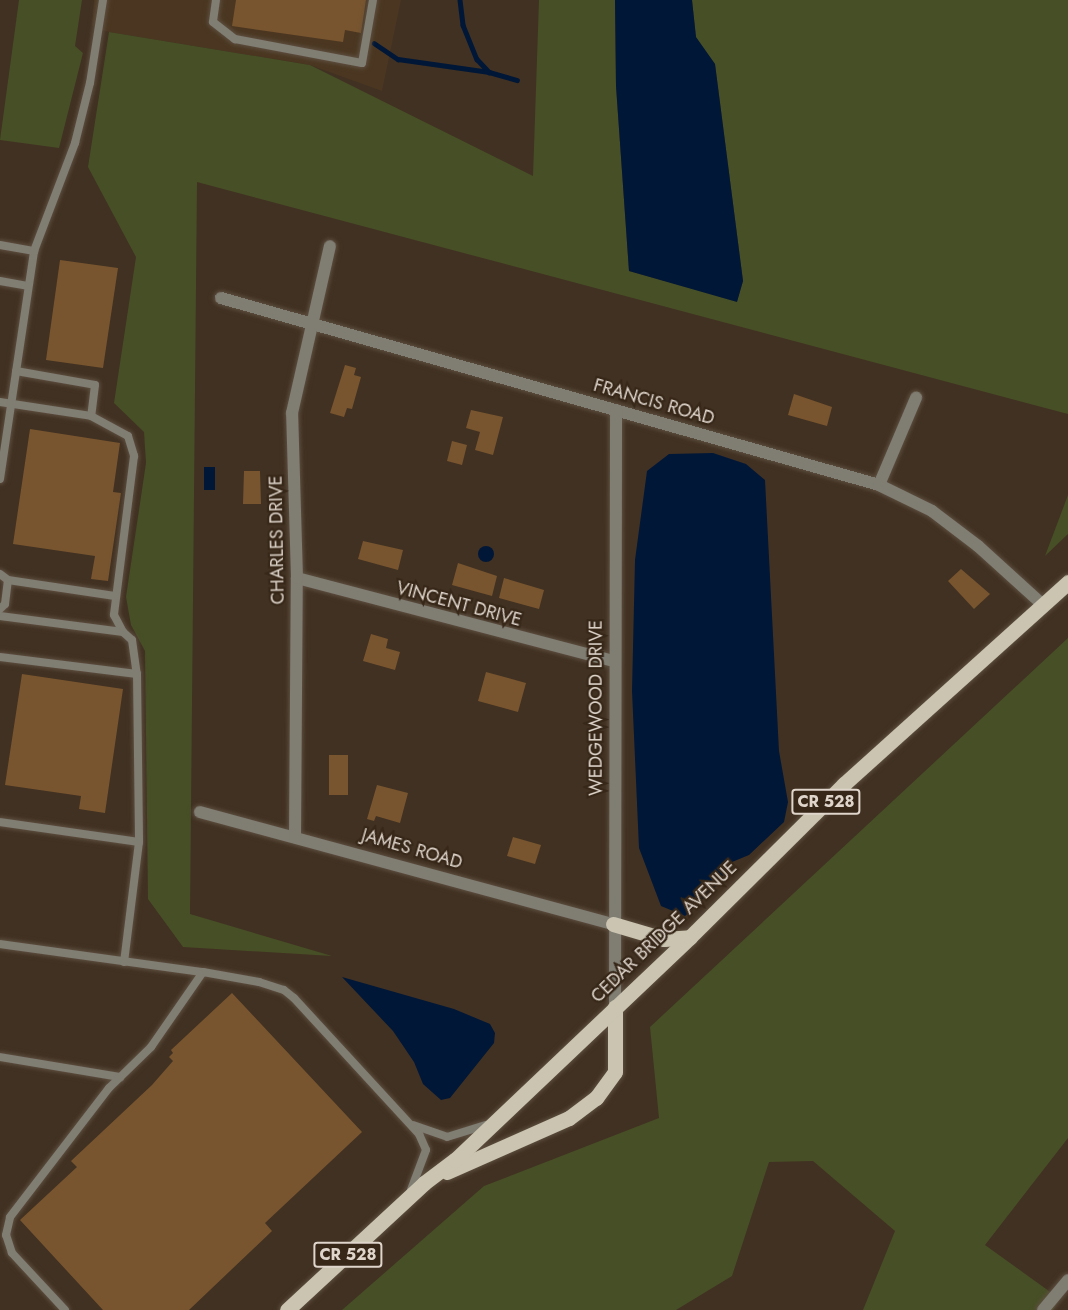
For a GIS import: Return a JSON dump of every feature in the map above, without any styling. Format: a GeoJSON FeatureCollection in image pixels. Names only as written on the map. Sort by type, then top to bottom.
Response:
{"type":"FeatureCollection","features":[{"type":"Feature","properties":{"kind":"main road","name":"CEDAR BRIDGE AVENUE"},"geometry":{"type":"LineString","coordinates":[[287,1310],[424,1183],[493,1123],[690,938],[844,784],[1068,582]]}},
{"type":"Feature","properties":{"kind":"main road"},"geometry":{"type":"LineString","coordinates":[[614,924],[664,939],[690,938]]}},
{"type":"Feature","properties":{"kind":"main road"},"geometry":{"type":"LineString","coordinates":[[424,1183],[569,1118],[596,1098],[615,1072],[615,1007]]}},
{"type":"Feature","properties":{"kind":"street","name":"CHARLES DRIVE"},"geometry":{"type":"LineString","coordinates":[[295,837],[297,578],[292,413],[330,246]]}},
{"type":"Feature","properties":{"kind":"street","name":"FRANCIS ROAD"},"geometry":{"type":"LineString","coordinates":[[221,298],[879,485],[933,512],[1043,605]]}},
{"type":"Feature","properties":{"kind":"street"},"geometry":{"type":"LineString","coordinates":[[879,485],[916,398]]}},
{"type":"Feature","properties":{"kind":"street","name":"WEDGEWOOD DRIVE"},"geometry":{"type":"LineString","coordinates":[[615,1007],[616,410]]}},
{"type":"Feature","properties":{"kind":"street","name":"VINCENT DRIVE"},"geometry":{"type":"LineString","coordinates":[[297,578],[614,661]]}},
{"type":"Feature","properties":{"kind":"street","name":"JAMES ROAD"},"geometry":{"type":"LineString","coordinates":[[200,812],[614,924]]}},
{"type":"Feature","properties":{"kind":"street"},"geometry":{"type":"LineString","coordinates":[[1043,1310],[1068,1280]]}},
{"type":"Feature","properties":{"kind":"lane"},"geometry":{"type":"LineString","coordinates":[[0,479],[34,251],[75,143],[90,83],[103,0]]}},
{"type":"Feature","properties":{"kind":"lane"},"geometry":{"type":"LineString","coordinates":[[216,0],[213,22],[235,39],[362,63],[373,0]]}},
{"type":"Feature","properties":{"kind":"lane"},"geometry":{"type":"LineString","coordinates":[[0,245],[34,251]]}},
{"type":"Feature","properties":{"kind":"lane"},"geometry":{"type":"LineString","coordinates":[[0,281],[28,285]]}},
{"type":"Feature","properties":{"kind":"lane"},"geometry":{"type":"LineString","coordinates":[[16,371],[95,385],[92,416]]}},
{"type":"Feature","properties":{"kind":"lane"},"geometry":{"type":"LineString","coordinates":[[0,402],[92,416],[128,436],[134,456],[114,615],[123,632],[132,640],[137,674],[139,842],[124,962]]}},
{"type":"Feature","properties":{"kind":"lane"},"geometry":{"type":"LineString","coordinates":[[0,574],[8,580],[115,596]]}},
{"type":"Feature","properties":{"kind":"lane"},"geometry":{"type":"LineString","coordinates":[[0,609],[5,604],[8,580]]}},
{"type":"Feature","properties":{"kind":"lane"},"geometry":{"type":"LineString","coordinates":[[0,616],[123,632]]}},
{"type":"Feature","properties":{"kind":"lane"},"geometry":{"type":"LineString","coordinates":[[0,657],[137,674]]}},
{"type":"Feature","properties":{"kind":"lane"},"geometry":{"type":"LineString","coordinates":[[0,822],[139,842]]}},
{"type":"Feature","properties":{"kind":"lane"},"geometry":{"type":"LineString","coordinates":[[0,944],[203,972],[284,990],[413,1125],[426,1150],[408,1199]]}},
{"type":"Feature","properties":{"kind":"lane"},"geometry":{"type":"LineString","coordinates":[[65,1310],[12,1253],[6,1235],[10,1217],[120,1077],[151,1047],[203,972]]}},
{"type":"Feature","properties":{"kind":"lane"},"geometry":{"type":"LineString","coordinates":[[0,1057],[120,1077]]}},
{"type":"Feature","properties":{"kind":"lane"},"geometry":{"type":"LineString","coordinates":[[413,1125],[447,1137],[493,1123]]}},
{"type":"Feature","properties":{"kind":"shaded area"},"geometry":{"type":"Polygon","coordinates":[[[94,0],[401,0],[382,91],[310,65],[109,32],[92,26],[94,0]]]}},
{"type":"Feature","properties":{"kind":"green space"},"geometry":{"type":"Polygon","coordinates":[[[19,0],[82,0],[75,46],[83,53],[59,148],[0,140],[19,0]]]}},
{"type":"Feature","properties":{"kind":"green space"},"geometry":{"type":"Polygon","coordinates":[[[539,0],[615,0],[616,86],[629,271],[737,301],[743,281],[715,64],[696,38],[692,0],[1068,0],[1068,414],[197,182],[190,914],[332,956],[183,947],[148,899],[145,651],[131,625],[126,597],[146,463],[144,432],[114,403],[136,257],[88,167],[109,32],[310,65],[533,176],[539,0]]]}},
{"type":"Feature","properties":{"kind":"green space"},"geometry":{"type":"Polygon","coordinates":[[[1068,495],[1068,534],[1045,556],[1068,495]]]}},
{"type":"Feature","properties":{"kind":"green space"},"geometry":{"type":"Polygon","coordinates":[[[1068,638],[1068,1138],[985,1245],[1060,1299],[1053,1310],[863,1310],[895,1231],[813,1161],[769,1162],[732,1276],[676,1310],[342,1310],[484,1186],[659,1118],[650,1027],[1068,638]]]}},
{"type":"Feature","properties":{"kind":"water"},"geometry":{"type":"Polygon","coordinates":[[[615,0],[692,0],[696,37],[715,64],[743,281],[737,302],[629,271],[616,86],[615,0]]]}},
{"type":"Feature","properties":{"kind":"water"},"geometry":{"type":"Polygon","coordinates":[[[713,453],[746,464],[765,480],[779,751],[788,802],[784,822],[749,855],[732,862],[715,887],[685,916],[661,906],[639,848],[632,691],[635,560],[647,471],[669,454],[713,453]]]}},
{"type":"Feature","properties":{"kind":"water"},"geometry":{"type":"Polygon","coordinates":[[[204,467],[215,467],[215,490],[204,490],[204,467]]]}},
{"type":"Feature","properties":{"kind":"water"},"geometry":{"type":"Polygon","coordinates":[[[486,546],[494,554],[486,562],[478,554],[486,546]]]}},
{"type":"Feature","properties":{"kind":"water"},"geometry":{"type":"Polygon","coordinates":[[[342,977],[454,1009],[490,1024],[495,1033],[494,1043],[450,1098],[441,1100],[423,1084],[414,1062],[393,1031],[342,977]]]}},
{"type":"Feature","properties":{"kind":"building"},"geometry":{"type":"Polygon","coordinates":[[[236,0],[366,0],[361,33],[345,30],[343,42],[232,26],[236,0]]]}},
{"type":"Feature","properties":{"kind":"building"},"geometry":{"type":"Polygon","coordinates":[[[60,260],[118,268],[103,368],[46,360],[60,260]]]}},
{"type":"Feature","properties":{"kind":"building"},"geometry":{"type":"Polygon","coordinates":[[[345,365],[356,368],[354,375],[361,377],[352,409],[347,408],[344,417],[330,413],[345,365]]]}},
{"type":"Feature","properties":{"kind":"building"},"geometry":{"type":"Polygon","coordinates":[[[794,394],[832,407],[827,426],[788,415],[794,394]]]}},
{"type":"Feature","properties":{"kind":"building"},"geometry":{"type":"Polygon","coordinates":[[[471,410],[503,417],[493,455],[475,450],[480,432],[466,428],[471,410]]]}},
{"type":"Feature","properties":{"kind":"building"},"geometry":{"type":"Polygon","coordinates":[[[30,429],[120,443],[113,492],[121,493],[108,581],[91,579],[95,556],[13,544],[30,429]]]}},
{"type":"Feature","properties":{"kind":"building"},"geometry":{"type":"Polygon","coordinates":[[[452,441],[467,445],[462,465],[447,461],[452,441]]]}},
{"type":"Feature","properties":{"kind":"building"},"geometry":{"type":"Polygon","coordinates":[[[244,471],[260,471],[261,504],[243,504],[244,471]]]}},
{"type":"Feature","properties":{"kind":"building"},"geometry":{"type":"Polygon","coordinates":[[[363,541],[403,550],[398,570],[358,559],[363,541]]]}},
{"type":"Feature","properties":{"kind":"building"},"geometry":{"type":"Polygon","coordinates":[[[458,563],[497,576],[492,596],[452,585],[458,563]]]}},
{"type":"Feature","properties":{"kind":"building"},"geometry":{"type":"Polygon","coordinates":[[[961,569],[990,594],[974,609],[948,581],[961,569]]]}},
{"type":"Feature","properties":{"kind":"building"},"geometry":{"type":"Polygon","coordinates":[[[504,578],[544,590],[539,609],[499,598],[504,578]]]}},
{"type":"Feature","properties":{"kind":"building"},"geometry":{"type":"Polygon","coordinates":[[[371,634],[388,639],[386,648],[400,652],[395,670],[363,661],[371,634]]]}},
{"type":"Feature","properties":{"kind":"building"},"geometry":{"type":"Polygon","coordinates":[[[486,672],[526,683],[518,712],[478,701],[486,672]]]}},
{"type":"Feature","properties":{"kind":"building"},"geometry":{"type":"Polygon","coordinates":[[[22,674],[123,689],[105,813],[79,809],[81,796],[5,785],[22,674]]]}},
{"type":"Feature","properties":{"kind":"building"},"geometry":{"type":"Polygon","coordinates":[[[329,755],[348,755],[348,795],[329,795],[329,755]]]}},
{"type":"Feature","properties":{"kind":"building"},"geometry":{"type":"Polygon","coordinates":[[[377,785],[408,793],[400,823],[376,816],[374,821],[367,819],[377,785]]]}},
{"type":"Feature","properties":{"kind":"building"},"geometry":{"type":"Polygon","coordinates":[[[513,837],[541,845],[535,864],[507,856],[513,837]]]}},
{"type":"Feature","properties":{"kind":"building"},"geometry":{"type":"Polygon","coordinates":[[[232,993],[362,1132],[265,1223],[272,1231],[189,1310],[103,1310],[20,1220],[77,1167],[71,1161],[152,1085],[173,1061],[169,1057],[173,1053],[171,1050],[232,993]]]}},
{"type":"Feature","properties":{"kind":"waterway"},"geometry":{"type":"LineString","coordinates":[[460,0],[463,25],[477,59],[489,72],[517,80]]}},
{"type":"Feature","properties":{"kind":"waterway"},"geometry":{"type":"LineString","coordinates":[[374,43],[398,59],[489,72]]}}]}
